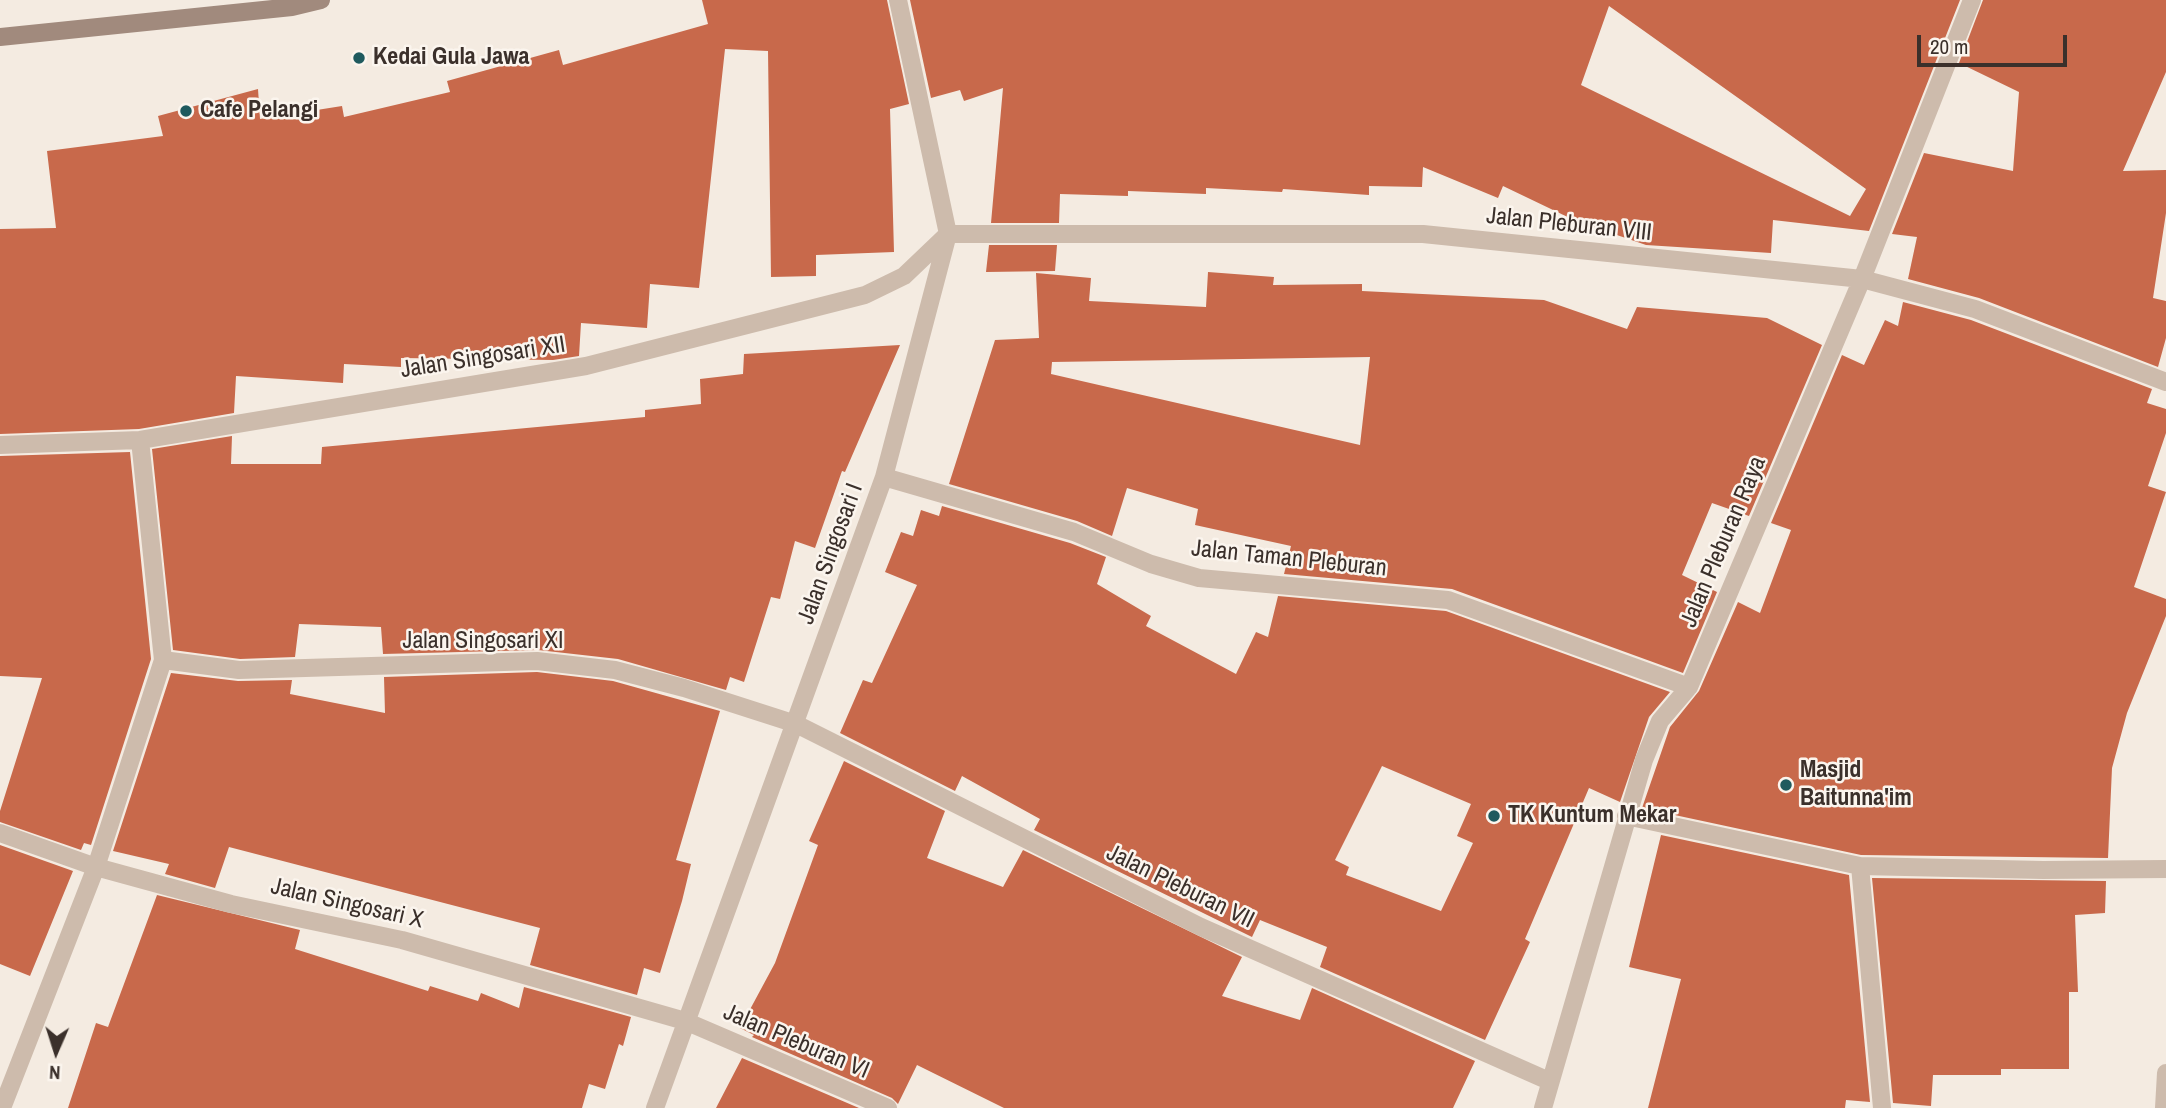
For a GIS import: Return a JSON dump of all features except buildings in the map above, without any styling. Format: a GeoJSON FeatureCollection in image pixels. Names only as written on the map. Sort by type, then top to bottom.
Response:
{"type":"FeatureCollection","features":[{"type":"Feature","properties":{"kind":"main road"},"geometry":{"type":"LineString","coordinates":[[0,37],[292,7],[321,0]]}},
{"type":"Feature","properties":{"kind":"street","name":"Jalan Singosari I"},"geometry":{"type":"LineString","coordinates":[[655,1108],[884,477],[948,234],[898,0]]}},
{"type":"Feature","properties":{"kind":"street","name":"Jalan Pleburan Raya"},"geometry":{"type":"LineString","coordinates":[[1543,1108],[1626,816],[1660,721],[1689,687],[1862,279],[1972,0]]}},
{"type":"Feature","properties":{"kind":"street","name":"Jalan Pleburan VIII"},"geometry":{"type":"LineString","coordinates":[[948,234],[1423,234],[1862,279],[1975,309],[2166,382]]}},
{"type":"Feature","properties":{"kind":"street","name":"Jalan Singosari XII"},"geometry":{"type":"LineString","coordinates":[[0,445],[140,440],[586,366],[865,295],[904,276],[948,234]]}},
{"type":"Feature","properties":{"kind":"street"},"geometry":{"type":"LineString","coordinates":[[2,1108],[96,867],[163,660],[140,440]]}},
{"type":"Feature","properties":{"kind":"street","name":"Jalan Taman Pleburan"},"geometry":{"type":"LineString","coordinates":[[884,477],[1074,533],[1151,564],[1199,578],[1448,600],[1689,687]]}},
{"type":"Feature","properties":{"kind":"street","name":"Jalan Singosari XI"},"geometry":{"type":"LineString","coordinates":[[163,660],[239,670],[537,661],[615,670],[796,724]]}},
{"type":"Feature","properties":{"kind":"street","name":"Jalan Pleburan VII"},"geometry":{"type":"LineString","coordinates":[[796,724],[1202,927],[1549,1081]]}},
{"type":"Feature","properties":{"kind":"street"},"geometry":{"type":"LineString","coordinates":[[1626,816],[1860,866],[2043,870],[2166,869]]}},
{"type":"Feature","properties":{"kind":"street","name":"Jalan Singosari X"},"geometry":{"type":"LineString","coordinates":[[0,833],[96,867],[231,904],[401,940],[685,1021]]}},
{"type":"Feature","properties":{"kind":"street"},"geometry":{"type":"LineString","coordinates":[[1860,866],[1882,1108]]}},
{"type":"Feature","properties":{"kind":"street","name":"Jalan Pleburan VI"},"geometry":{"type":"LineString","coordinates":[[685,1021],[888,1108]]}},
{"type":"Feature","properties":{"kind":"street"},"geometry":{"type":"LineString","coordinates":[[2164,1108],[2166,1073]]}},
{"type":"Feature","properties":{"kind":"place","name":"Kedai Gula Jawa"},"geometry":{"type":"Point","coordinates":[359,58]}},
{"type":"Feature","properties":{"kind":"place","name":"Cafe Pelangi"},"geometry":{"type":"Point","coordinates":[186,111]}},
{"type":"Feature","properties":{"kind":"place","name":"Masjid Baitunna'im"},"geometry":{"type":"Point","coordinates":[1786,785]}},
{"type":"Feature","properties":{"kind":"place","name":"TK Kuntum Mekar"},"geometry":{"type":"Point","coordinates":[1494,816]}}]}
